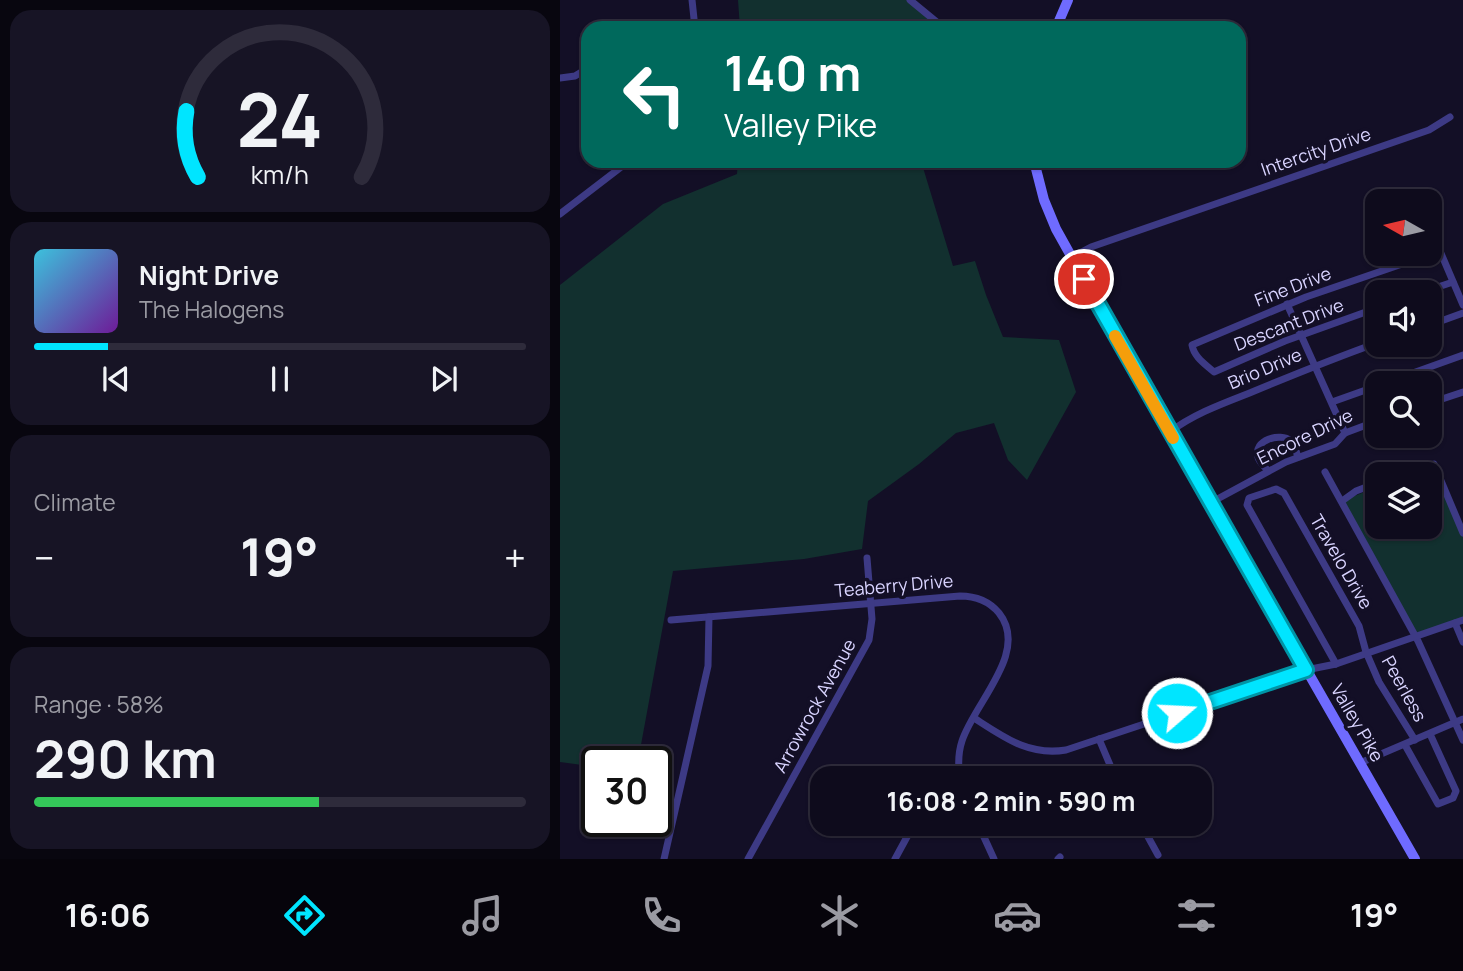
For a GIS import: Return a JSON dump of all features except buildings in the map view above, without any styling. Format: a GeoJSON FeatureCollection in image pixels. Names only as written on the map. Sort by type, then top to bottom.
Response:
{"type":"FeatureCollection","features":[{"type":"Feature","properties":{"kind":"street"},"geometry":{"type":"LineString","coordinates":[[692,0],[694,21]]}},
{"type":"Feature","properties":{"kind":"street"},"geometry":{"type":"LineString","coordinates":[[910,0],[936,21]]}},
{"type":"Feature","properties":{"kind":"street"},"geometry":{"type":"LineString","coordinates":[[1059,21],[1069,0]]}},
{"type":"Feature","properties":{"kind":"street"},"geometry":{"type":"LineString","coordinates":[[560,78],[581,72]]}},
{"type":"Feature","properties":{"kind":"street","name":"Intercity Drive"},"geometry":{"type":"LineString","coordinates":[[1072,257],[1091,247],[1429,130],[1450,117]]}},
{"type":"Feature","properties":{"kind":"street"},"geometry":{"type":"LineString","coordinates":[[560,214],[620,168]]}},
{"type":"Feature","properties":{"kind":"street","name":"Valley Pike"},"geometry":{"type":"LineString","coordinates":[[1036,168],[1049,215],[1072,257],[1415,859]]}},
{"type":"Feature","properties":{"kind":"street","name":"Fine Drive"},"geometry":{"type":"LineString","coordinates":[[1214,372],[1196,356],[1192,345],[1287,304],[1440,251],[1453,282]]}},
{"type":"Feature","properties":{"kind":"street"},"geometry":{"type":"LineString","coordinates":[[1442,286],[1453,282],[1463,305]]}},
{"type":"Feature","properties":{"kind":"street"},"geometry":{"type":"LineString","coordinates":[[1287,304],[1345,433]]}},
{"type":"Feature","properties":{"kind":"street","name":"Descant Drive"},"geometry":{"type":"LineString","coordinates":[[1214,372],[1301,335],[1365,312]]}},
{"type":"Feature","properties":{"kind":"street"},"geometry":{"type":"LineString","coordinates":[[1442,321],[1463,313]]}},
{"type":"Feature","properties":{"kind":"street","name":"Brio Drive"},"geometry":{"type":"LineString","coordinates":[[1170,432],[1186,421],[1224,404],[1314,365],[1365,347]]}},
{"type":"Feature","properties":{"kind":"street"},"geometry":{"type":"LineString","coordinates":[[1418,371],[1463,355]]}},
{"type":"Feature","properties":{"kind":"street"},"geometry":{"type":"LineString","coordinates":[[1332,402],[1365,390]]}},
{"type":"Feature","properties":{"kind":"street"},"geometry":{"type":"LineString","coordinates":[[1442,399],[1463,392]]}},
{"type":"Feature","properties":{"kind":"street","name":"Encore Drive"},"geometry":{"type":"LineString","coordinates":[[1210,502],[1298,457],[1335,444],[1345,433],[1365,426]]}},
{"type":"Feature","properties":{"kind":"street"},"geometry":{"type":"LineString","coordinates":[[1268,471],[1258,459],[1257,453],[1259,446],[1269,439],[1293,442],[1298,457]]}},
{"type":"Feature","properties":{"kind":"street"},"geometry":{"type":"LineString","coordinates":[[1325,472],[1459,721],[1463,740]]}},
{"type":"Feature","properties":{"kind":"street"},"geometry":{"type":"LineString","coordinates":[[1442,483],[1463,533]]}},
{"type":"Feature","properties":{"kind":"street"},"geometry":{"type":"LineString","coordinates":[[1342,501],[1365,488]]}},
{"type":"Feature","properties":{"kind":"street","name":"Travelo Drive"},"geometry":{"type":"LineString","coordinates":[[1336,664],[1247,505],[1250,498],[1276,489],[1281,491],[1359,626],[1366,652]]}},
{"type":"Feature","properties":{"kind":"street","name":"Arrowrock Avenue"},"geometry":{"type":"LineString","coordinates":[[748,859],[865,649],[872,628],[867,558]]}},
{"type":"Feature","properties":{"kind":"street","name":"Teaberry Drive"},"geometry":{"type":"LineString","coordinates":[[671,620],[968,596],[985,602],[997,611],[1007,629],[1007,653],[962,740],[959,766]]}},
{"type":"Feature","properties":{"kind":"street"},"geometry":{"type":"LineString","coordinates":[[664,859],[708,666],[709,617]]}},
{"type":"Feature","properties":{"kind":"street"},"geometry":{"type":"LineString","coordinates":[[974,718],[1027,748],[1042,752],[1066,750],[1459,622],[1463,642]]}},
{"type":"Feature","properties":{"kind":"street","name":"Peerless"},"geometry":{"type":"LineString","coordinates":[[1366,652],[1379,682],[1415,740]]}},
{"type":"Feature","properties":{"kind":"street"},"geometry":{"type":"LineString","coordinates":[[1360,764],[1459,721]]}},
{"type":"Feature","properties":{"kind":"street"},"geometry":{"type":"LineString","coordinates":[[1405,745],[1438,804],[1453,798],[1456,791],[1430,734]]}},
{"type":"Feature","properties":{"kind":"street"},"geometry":{"type":"LineString","coordinates":[[1099,739],[1110,766]]}},
{"type":"Feature","properties":{"kind":"street"},"geometry":{"type":"LineString","coordinates":[[895,859],[907,836]]}},
{"type":"Feature","properties":{"kind":"street"},"geometry":{"type":"LineString","coordinates":[[983,836],[994,859]]}},
{"type":"Feature","properties":{"kind":"street"},"geometry":{"type":"LineString","coordinates":[[1148,836],[1158,855]]}},
{"type":"Feature","properties":{"kind":"green space"},"geometry":{"type":"Polygon","coordinates":[[[738,0],[910,0],[936,21],[740,21],[738,0]]]}},
{"type":"Feature","properties":{"kind":"green space"},"geometry":{"type":"Polygon","coordinates":[[[737,168],[923,168],[953,266],[975,261],[1003,337],[1059,340],[1076,392],[1027,480],[1008,460],[994,423],[956,433],[868,501],[862,549],[804,559],[673,571],[641,746],[581,746],[581,765],[560,762],[560,285],[663,204],[737,174],[737,168]]]}},
{"type":"Feature","properties":{"kind":"green space"},"geometry":{"type":"Polygon","coordinates":[[[1442,484],[1463,537],[1463,621],[1415,637],[1342,501],[1365,492],[1365,539],[1442,539],[1442,484]]]}},
{"type":"Feature","properties":{"kind":"slow traffic"},"geometry":{"type":"LineString","coordinates":[[1115,336],[1173,438]]}},
{"type":"Feature","properties":{"kind":"route"},"geometry":{"type":"LineString","coordinates":[[1084,279],[1306,670],[1177,713]]}}]}
